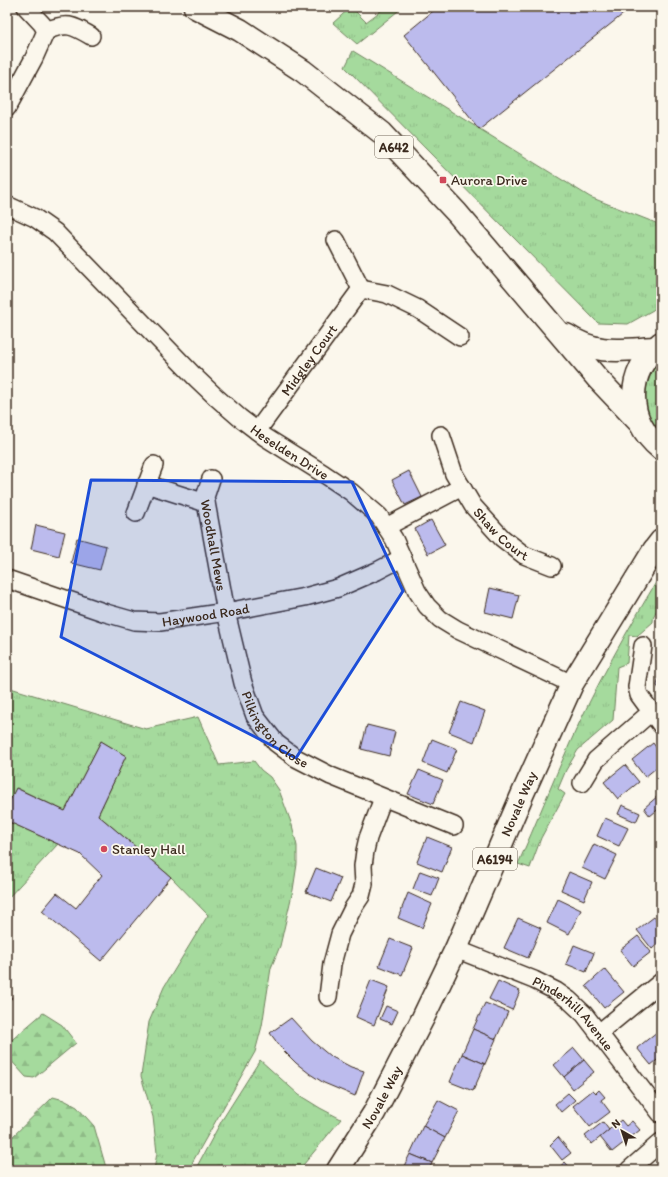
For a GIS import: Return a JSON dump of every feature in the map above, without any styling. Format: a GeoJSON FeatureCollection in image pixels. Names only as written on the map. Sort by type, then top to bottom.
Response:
{"type":"FeatureCollection","features":[{"type":"Feature","properties":{"kind":"main road","name":"A642"},"geometry":{"type":"LineString","coordinates":[[195,7],[240,30],[303,71],[382,134],[457,213],[598,379],[638,421]]}},
{"type":"Feature","properties":{"kind":"main road","name":"A642"},"geometry":{"type":"LineString","coordinates":[[557,329],[576,341],[595,349],[611,351],[658,346]]}},
{"type":"Feature","properties":{"kind":"main road"},"geometry":{"type":"LineString","coordinates":[[658,346],[644,361],[637,376],[634,392],[638,421],[659,451]]}},
{"type":"Feature","properties":{"kind":"main road","name":"Novale Way"},"geometry":{"type":"LineString","coordinates":[[338,1170],[374,1113],[423,1018],[456,949],[572,684],[658,546],[661,526]]}},
{"type":"Feature","properties":{"kind":"street"},"geometry":{"type":"LineString","coordinates":[[26,7],[42,24],[46,31]]}},
{"type":"Feature","properties":{"kind":"street"},"geometry":{"type":"LineString","coordinates":[[7,108],[17,92],[46,31],[58,26],[71,26],[92,36]]}},
{"type":"Feature","properties":{"kind":"street","name":"Heselden Drive"},"geometry":{"type":"LineString","coordinates":[[7,205],[36,218],[55,232],[197,379],[240,418],[265,437],[351,492],[379,516],[394,538],[417,591],[427,606],[440,619],[458,630],[572,684]]}},
{"type":"Feature","properties":{"kind":"street"},"geometry":{"type":"LineString","coordinates":[[336,240],[361,289],[387,294],[418,309],[460,338]]}},
{"type":"Feature","properties":{"kind":"street","name":"Midgley Court"},"geometry":{"type":"LineString","coordinates":[[257,431],[361,289]]}},
{"type":"Feature","properties":{"kind":"street","name":"Shaw Court"},"geometry":{"type":"LineString","coordinates":[[441,435],[454,474],[473,506],[502,538],[524,555],[552,566]]}},
{"type":"Feature","properties":{"kind":"street"},"geometry":{"type":"LineString","coordinates":[[136,513],[154,464]]}},
{"type":"Feature","properties":{"kind":"street","name":"Woodhall Mews"},"geometry":{"type":"LineString","coordinates":[[211,479],[205,497],[226,612]]}},
{"type":"Feature","properties":{"kind":"street"},"geometry":{"type":"LineString","coordinates":[[146,484],[206,503]]}},
{"type":"Feature","properties":{"kind":"street"},"geometry":{"type":"LineString","coordinates":[[386,527],[462,487]]}},
{"type":"Feature","properties":{"kind":"street","name":"Haywood Road"},"geometry":{"type":"LineString","coordinates":[[7,579],[134,621],[160,622],[226,612],[338,588],[402,558]]}},
{"type":"Feature","properties":{"kind":"street","name":"Pilkington Close"},"geometry":{"type":"LineString","coordinates":[[226,612],[243,683],[254,716],[276,743],[296,758],[331,776],[454,826]]}},
{"type":"Feature","properties":{"kind":"street"},"geometry":{"type":"LineString","coordinates":[[643,646],[637,686],[639,695],[661,725]]}},
{"type":"Feature","properties":{"kind":"street"},"geometry":{"type":"LineString","coordinates":[[582,783],[596,760],[651,712]]}},
{"type":"Feature","properties":{"kind":"street"},"geometry":{"type":"LineString","coordinates":[[328,997],[332,964],[340,934],[361,896],[364,884],[363,866],[365,851],[368,838],[383,798]]}},
{"type":"Feature","properties":{"kind":"street","name":"Pinderhill Avenue"},"geometry":{"type":"LineString","coordinates":[[456,949],[504,967],[556,991],[569,1000],[584,1014],[661,1114]]}},
{"type":"Feature","properties":{"kind":"street"},"geometry":{"type":"LineString","coordinates":[[599,1033],[661,982]]}},
{"type":"Feature","properties":{"kind":"street"},"geometry":{"type":"LineString","coordinates":[[629,1170],[661,1142]]}},
{"type":"Feature","properties":{"kind":"highlighted area"},"geometry":{"type":"Polygon","coordinates":[[[91,480],[352,482],[403,591],[296,758],[61,637],[91,480]]]}},
{"type":"Feature","properties":{"kind":"green space"},"geometry":{"type":"Polygon","coordinates":[[[351,7],[366,22],[386,7],[403,7],[357,44],[333,23],[351,7]]]}},
{"type":"Feature","properties":{"kind":"green space"},"geometry":{"type":"Polygon","coordinates":[[[353,51],[590,197],[661,225],[661,302],[653,310],[628,324],[598,323],[345,67],[353,51]]]}},
{"type":"Feature","properties":{"kind":"green space"},"geometry":{"type":"Polygon","coordinates":[[[661,359],[661,434],[649,417],[645,397],[650,377],[661,359]]]}},
{"type":"Feature","properties":{"kind":"green space"},"geometry":{"type":"Polygon","coordinates":[[[661,574],[661,601],[654,616],[653,622],[637,636],[629,635],[627,663],[617,667],[613,720],[578,750],[566,770],[558,789],[565,794],[541,838],[530,868],[518,864],[580,721],[625,636],[661,574]]]}},
{"type":"Feature","properties":{"kind":"green space"},"geometry":{"type":"Polygon","coordinates":[[[7,687],[146,729],[198,717],[219,765],[254,761],[261,770],[270,777],[279,790],[292,825],[297,846],[297,864],[293,890],[280,946],[271,968],[262,1026],[255,1052],[193,1161],[190,1170],[154,1170],[157,1153],[153,1117],[141,1076],[149,1022],[164,987],[208,915],[171,877],[98,815],[126,756],[101,741],[65,811],[17,788],[7,806],[7,687]]]}},
{"type":"Feature","properties":{"kind":"green space"},"geometry":{"type":"Polygon","coordinates":[[[7,821],[58,844],[7,899],[7,821]]]}},
{"type":"Feature","properties":{"kind":"green space"},"geometry":{"type":"Polygon","coordinates":[[[43,1013],[62,1025],[76,1043],[34,1078],[26,1077],[7,1056],[7,1044],[43,1013]]]}},
{"type":"Feature","properties":{"kind":"green space"},"geometry":{"type":"Polygon","coordinates":[[[260,1060],[299,1095],[341,1119],[299,1170],[195,1170],[222,1120],[260,1060]]]}},
{"type":"Feature","properties":{"kind":"green space"},"geometry":{"type":"Polygon","coordinates":[[[53,1097],[64,1100],[77,1107],[94,1126],[106,1170],[7,1170],[7,1142],[53,1097]]]}},
{"type":"Feature","properties":{"kind":"building"},"geometry":{"type":"Polygon","coordinates":[[[438,7],[632,7],[479,129],[404,35],[438,7]]]}},
{"type":"Feature","properties":{"kind":"building"},"geometry":{"type":"Polygon","coordinates":[[[409,471],[422,497],[405,505],[392,480],[409,471]]]}},
{"type":"Feature","properties":{"kind":"building"},"geometry":{"type":"Polygon","coordinates":[[[431,520],[445,545],[428,554],[415,529],[431,520]]]}},
{"type":"Feature","properties":{"kind":"building"},"geometry":{"type":"Polygon","coordinates":[[[36,525],[65,532],[59,556],[31,549],[36,525]]]}},
{"type":"Feature","properties":{"kind":"building"},"geometry":{"type":"Polygon","coordinates":[[[77,538],[106,546],[100,570],[71,563],[77,538]]]}},
{"type":"Feature","properties":{"kind":"building"},"geometry":{"type":"Polygon","coordinates":[[[490,588],[519,595],[513,619],[485,612],[490,588]]]}},
{"type":"Feature","properties":{"kind":"building"},"geometry":{"type":"Polygon","coordinates":[[[661,666],[661,691],[657,686],[661,666]]]}},
{"type":"Feature","properties":{"kind":"building"},"geometry":{"type":"Polygon","coordinates":[[[461,702],[485,711],[474,742],[449,732],[461,702]]]}},
{"type":"Feature","properties":{"kind":"building"},"geometry":{"type":"Polygon","coordinates":[[[367,725],[395,732],[389,756],[361,749],[367,725]]]}},
{"type":"Feature","properties":{"kind":"building"},"geometry":{"type":"Polygon","coordinates":[[[432,739],[457,749],[447,773],[423,763],[432,739]]]}},
{"type":"Feature","properties":{"kind":"building","name":"Stanley Hall"},"geometry":{"type":"Polygon","coordinates":[[[101,741],[126,756],[98,815],[171,877],[101,961],[42,911],[57,893],[76,908],[102,875],[80,854],[7,821],[7,806],[16,788],[65,811],[101,741]]]}},
{"type":"Feature","properties":{"kind":"building"},"geometry":{"type":"Polygon","coordinates":[[[653,743],[661,754],[661,764],[645,777],[632,760],[653,743]]]}},
{"type":"Feature","properties":{"kind":"building"},"geometry":{"type":"Polygon","coordinates":[[[625,765],[639,782],[618,799],[604,782],[625,765]]]}},
{"type":"Feature","properties":{"kind":"building"},"geometry":{"type":"Polygon","coordinates":[[[419,770],[443,780],[433,804],[408,794],[419,770]]]}},
{"type":"Feature","properties":{"kind":"building"},"geometry":{"type":"Polygon","coordinates":[[[659,795],[661,797],[661,807],[650,816],[644,808],[659,795]]]}},
{"type":"Feature","properties":{"kind":"building"},"geometry":{"type":"Polygon","coordinates":[[[622,805],[640,813],[636,822],[618,814],[622,805]]]}},
{"type":"Feature","properties":{"kind":"building"},"geometry":{"type":"Polygon","coordinates":[[[605,818],[628,828],[619,846],[597,836],[605,818]]]}},
{"type":"Feature","properties":{"kind":"building"},"geometry":{"type":"Polygon","coordinates":[[[427,837],[452,847],[442,872],[417,862],[427,837]]]}},
{"type":"Feature","properties":{"kind":"building"},"geometry":{"type":"Polygon","coordinates":[[[594,844],[617,855],[605,879],[582,868],[594,844]]]}},
{"type":"Feature","properties":{"kind":"building"},"geometry":{"type":"Polygon","coordinates":[[[316,868],[341,878],[331,902],[306,892],[316,868]]]}},
{"type":"Feature","properties":{"kind":"building"},"geometry":{"type":"Polygon","coordinates":[[[420,871],[439,878],[432,896],[413,889],[420,871]]]}},
{"type":"Feature","properties":{"kind":"building"},"geometry":{"type":"Polygon","coordinates":[[[569,872],[592,882],[584,900],[561,890],[569,872]]]}},
{"type":"Feature","properties":{"kind":"building"},"geometry":{"type":"Polygon","coordinates":[[[408,893],[432,904],[422,928],[398,918],[408,893]]]}},
{"type":"Feature","properties":{"kind":"building"},"geometry":{"type":"Polygon","coordinates":[[[558,899],[581,910],[569,934],[547,923],[558,899]]]}},
{"type":"Feature","properties":{"kind":"building"},"geometry":{"type":"Polygon","coordinates":[[[654,917],[661,926],[661,941],[652,949],[637,930],[654,917]]]}},
{"type":"Feature","properties":{"kind":"building"},"geometry":{"type":"Polygon","coordinates":[[[518,918],[541,928],[528,958],[504,948],[518,918]]]}},
{"type":"Feature","properties":{"kind":"building"},"geometry":{"type":"Polygon","coordinates":[[[638,936],[651,952],[633,966],[620,950],[638,936]]]}},
{"type":"Feature","properties":{"kind":"building"},"geometry":{"type":"Polygon","coordinates":[[[390,939],[413,948],[402,975],[379,966],[390,939]]]}},
{"type":"Feature","properties":{"kind":"building"},"geometry":{"type":"Polygon","coordinates":[[[574,945],[594,953],[586,972],[566,964],[574,945]]]}},
{"type":"Feature","properties":{"kind":"building"},"geometry":{"type":"Polygon","coordinates":[[[605,969],[624,992],[604,1008],[586,986],[605,969]]]}},
{"type":"Feature","properties":{"kind":"building"},"geometry":{"type":"Polygon","coordinates":[[[371,980],[389,987],[374,1025],[356,1017],[371,980]]]}},
{"type":"Feature","properties":{"kind":"building"},"geometry":{"type":"Polygon","coordinates":[[[498,981],[520,991],[512,1010],[489,999],[498,981]]]}},
{"type":"Feature","properties":{"kind":"building"},"geometry":{"type":"Polygon","coordinates":[[[7,992],[12,998],[7,1003],[7,992]]]}},
{"type":"Feature","properties":{"kind":"building"},"geometry":{"type":"Polygon","coordinates":[[[485,1003],[508,1012],[496,1039],[473,1029],[485,1003]]]}},
{"type":"Feature","properties":{"kind":"building"},"geometry":{"type":"Polygon","coordinates":[[[386,1006],[398,1011],[392,1024],[380,1019],[386,1006]]]}},
{"type":"Feature","properties":{"kind":"building"},"geometry":{"type":"Polygon","coordinates":[[[291,1018],[312,1041],[330,1056],[351,1067],[364,1071],[355,1096],[324,1083],[310,1074],[281,1048],[270,1033],[291,1018]]]}},
{"type":"Feature","properties":{"kind":"building"},"geometry":{"type":"Polygon","coordinates":[[[473,1029],[496,1039],[485,1064],[462,1054],[473,1029]]]}},
{"type":"Feature","properties":{"kind":"building"},"geometry":{"type":"Polygon","coordinates":[[[658,1031],[661,1035],[661,1057],[651,1065],[637,1048],[658,1031]]]}},
{"type":"Feature","properties":{"kind":"building"},"geometry":{"type":"Polygon","coordinates":[[[574,1048],[584,1060],[564,1077],[554,1065],[574,1048]]]}},
{"type":"Feature","properties":{"kind":"building"},"geometry":{"type":"Polygon","coordinates":[[[462,1054],[485,1064],[473,1091],[450,1082],[462,1054]]]}},
{"type":"Feature","properties":{"kind":"building"},"geometry":{"type":"Polygon","coordinates":[[[584,1060],[594,1072],[573,1089],[564,1077],[584,1060]]]}},
{"type":"Feature","properties":{"kind":"building"},"geometry":{"type":"Polygon","coordinates":[[[593,1090],[596,1093],[599,1090],[605,1097],[601,1100],[610,1112],[590,1127],[573,1106],[593,1090]]]}},
{"type":"Feature","properties":{"kind":"building"},"geometry":{"type":"Polygon","coordinates":[[[568,1093],[575,1100],[561,1112],[555,1104],[568,1093]]]}},
{"type":"Feature","properties":{"kind":"building"},"geometry":{"type":"Polygon","coordinates":[[[438,1100],[459,1111],[445,1138],[423,1126],[438,1100]]]}},
{"type":"Feature","properties":{"kind":"building"},"geometry":{"type":"Polygon","coordinates":[[[621,1120],[626,1126],[632,1121],[640,1130],[612,1152],[600,1137],[621,1120]]]}},
{"type":"Feature","properties":{"kind":"building"},"geometry":{"type":"Polygon","coordinates":[[[603,1122],[609,1130],[592,1144],[585,1136],[603,1122]]]}},
{"type":"Feature","properties":{"kind":"building"},"geometry":{"type":"Polygon","coordinates":[[[423,1126],[445,1138],[432,1163],[410,1154],[423,1126]]]}},
{"type":"Feature","properties":{"kind":"building"},"geometry":{"type":"Polygon","coordinates":[[[558,1137],[571,1153],[562,1160],[550,1145],[558,1137]]]}},
{"type":"Feature","properties":{"kind":"building"},"geometry":{"type":"Polygon","coordinates":[[[410,1154],[432,1163],[429,1170],[402,1170],[410,1154]]]}},
{"type":"Feature","properties":{"kind":"building"},"geometry":{"type":"Polygon","coordinates":[[[565,1162],[572,1170],[556,1170],[565,1162]]]}},
{"type":"Feature","properties":{"kind":"place","name":"Aurora Drive"},"geometry":{"type":"Point","coordinates":[443,180]}},
{"type":"Feature","properties":{"kind":"place","name":"Stanley Hall"},"geometry":{"type":"Point","coordinates":[104,849]}}]}
